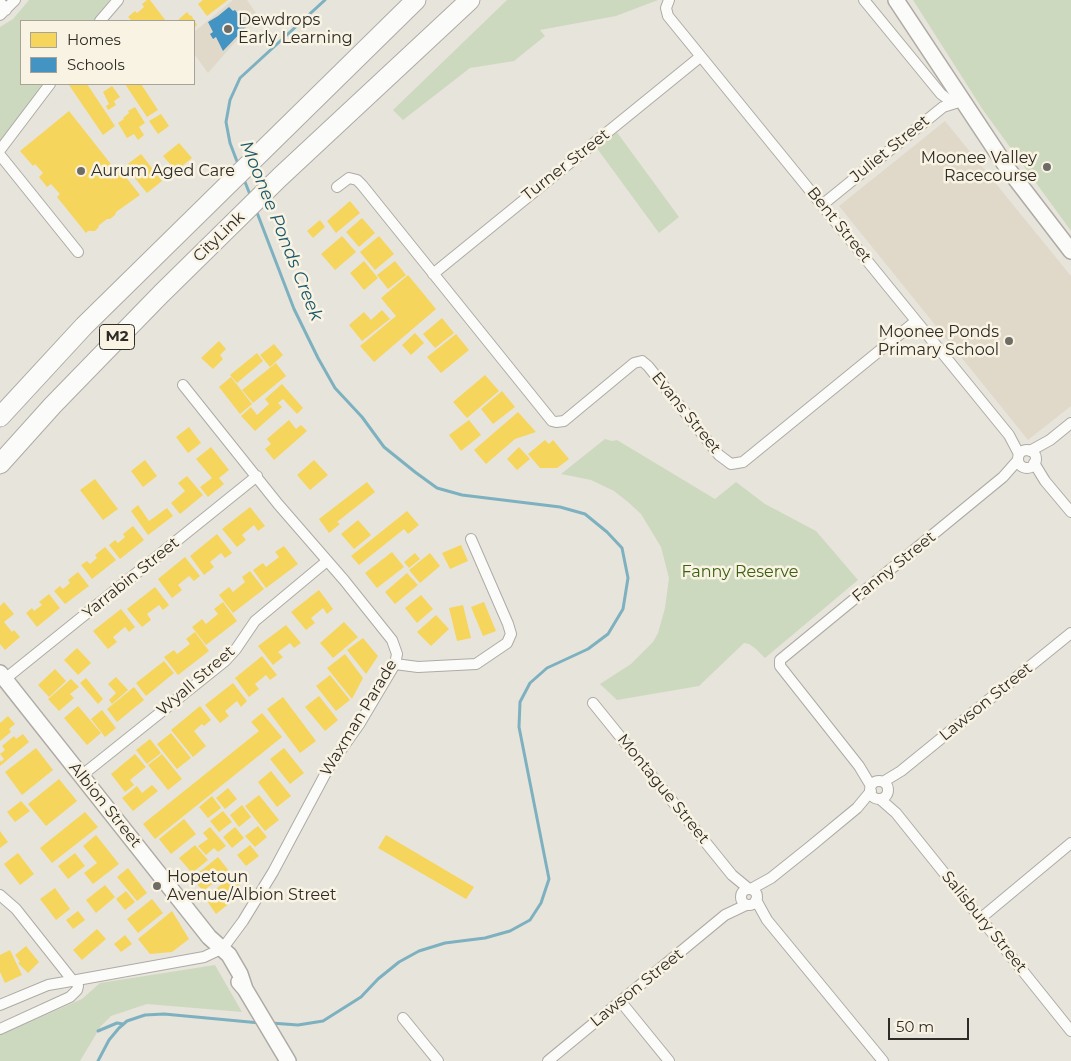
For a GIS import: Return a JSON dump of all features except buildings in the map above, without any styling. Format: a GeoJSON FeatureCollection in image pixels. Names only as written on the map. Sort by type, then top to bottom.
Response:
{"type":"FeatureCollection","features":[{"type":"Feature","properties":{"kind":"highway","name":"CityLink"},"geometry":{"type":"LineString","coordinates":[[0,417],[84,326],[416,0]]}},
{"type":"Feature","properties":{"kind":"highway","name":"CityLink"},"geometry":{"type":"LineString","coordinates":[[0,464],[108,347],[240,216],[470,0]]}},
{"type":"Feature","properties":{"kind":"street"},"geometry":{"type":"LineString","coordinates":[[2,9],[14,0]]}},
{"type":"Feature","properties":{"kind":"street"},"geometry":{"type":"LineString","coordinates":[[101,20],[118,0]]}},
{"type":"Feature","properties":{"kind":"street","name":"Bent Street"},"geometry":{"type":"LineString","coordinates":[[669,0],[666,8],[668,16],[700,57],[822,204],[1071,512]]}},
{"type":"Feature","properties":{"kind":"street"},"geometry":{"type":"LineString","coordinates":[[864,0],[941,94],[957,102]]}},
{"type":"Feature","properties":{"kind":"street"},"geometry":{"type":"LineString","coordinates":[[896,0],[957,102],[1071,251]]}},
{"type":"Feature","properties":{"kind":"street","name":"Turner Street"},"geometry":{"type":"LineString","coordinates":[[433,274],[700,57]]}},
{"type":"Feature","properties":{"kind":"street"},"geometry":{"type":"LineString","coordinates":[[0,150],[49,85]]}},
{"type":"Feature","properties":{"kind":"street","name":"Juliet Street"},"geometry":{"type":"LineString","coordinates":[[822,204],[940,108],[957,102]]}},
{"type":"Feature","properties":{"kind":"street"},"geometry":{"type":"LineString","coordinates":[[0,155],[78,252]]}},
{"type":"Feature","properties":{"kind":"street","name":"Evans Street"},"geometry":{"type":"LineString","coordinates":[[337,187],[345,180],[353,178],[357,180],[552,421],[564,421],[634,364],[642,361],[719,455],[730,464],[743,462],[916,321]]}},
{"type":"Feature","properties":{"kind":"street","name":"Waxman Parade"},"geometry":{"type":"LineString","coordinates":[[183,385],[278,504],[392,640],[397,654],[395,664],[360,723],[329,768],[273,872],[243,921],[220,950]]}},
{"type":"Feature","properties":{"kind":"street","name":"Fanny Street"},"geometry":{"type":"LineString","coordinates":[[785,656],[1071,423]]}},
{"type":"Feature","properties":{"kind":"street","name":"Yarrabin Street"},"geometry":{"type":"LineString","coordinates":[[3,676],[257,476]]}},
{"type":"Feature","properties":{"kind":"street"},"geometry":{"type":"LineString","coordinates":[[395,664],[418,667],[476,664],[507,643],[511,634],[508,624],[471,539]]}},
{"type":"Feature","properties":{"kind":"street","name":"Wyall Street"},"geometry":{"type":"LineString","coordinates":[[82,776],[225,661],[236,649],[255,621],[327,561]]}},
{"type":"Feature","properties":{"kind":"street","name":"Lawson Street"},"geometry":{"type":"LineString","coordinates":[[548,1061],[1071,633]]}},
{"type":"Feature","properties":{"kind":"street","name":"Salisbury Street"},"geometry":{"type":"LineString","coordinates":[[785,656],[780,660],[780,666],[1071,1031]]}},
{"type":"Feature","properties":{"kind":"street","name":"Albion Street"},"geometry":{"type":"LineString","coordinates":[[3,676],[209,937],[234,962],[248,994],[288,1061]]}},
{"type":"Feature","properties":{"kind":"street","name":"Montague Street"},"geometry":{"type":"LineString","coordinates":[[593,703],[883,1061]]}},
{"type":"Feature","properties":{"kind":"street"},"geometry":{"type":"LineString","coordinates":[[980,918],[1071,844]]}},
{"type":"Feature","properties":{"kind":"street"},"geometry":{"type":"LineString","coordinates":[[0,896],[16,909],[78,986],[70,997],[0,1029]]}},
{"type":"Feature","properties":{"kind":"street"},"geometry":{"type":"LineString","coordinates":[[0,1005],[48,985],[204,957],[220,950]]}},
{"type":"Feature","properties":{"kind":"street"},"geometry":{"type":"LineString","coordinates":[[620,1002],[669,1061]]}},
{"type":"Feature","properties":{"kind":"street"},"geometry":{"type":"LineString","coordinates":[[403,1018],[438,1061]]}},
{"type":"Feature","properties":{"kind":"shaded area"},"geometry":{"type":"Polygon","coordinates":[[[233,0],[247,0],[258,16],[208,73],[195,55],[195,31],[233,0]]]}},
{"type":"Feature","properties":{"kind":"shaded area","name":"Moonee Ponds Primary School"},"geometry":{"type":"Polygon","coordinates":[[[945,121],[1071,276],[1071,406],[1028,440],[839,206],[945,121]]]}},
{"type":"Feature","properties":{"kind":"green space"},"geometry":{"type":"Polygon","coordinates":[[[29,0],[110,0],[94,20],[20,20],[20,85],[43,85],[0,140],[0,27],[13,19],[29,0]]]}},
{"type":"Feature","properties":{"kind":"green space"},"geometry":{"type":"Polygon","coordinates":[[[507,0],[658,0],[616,16],[540,30],[545,36],[514,61],[470,68],[403,120],[393,110],[507,0]]]}},
{"type":"Feature","properties":{"kind":"green space","name":"Moonee Valley Racecourse"},"geometry":{"type":"Polygon","coordinates":[[[913,0],[1071,0],[1071,231],[983,110],[913,0]]]}},
{"type":"Feature","properties":{"kind":"green space"},"geometry":{"type":"Polygon","coordinates":[[[616,131],[679,217],[659,233],[596,147],[616,131]]]}},
{"type":"Feature","properties":{"kind":"green space","name":"Fanny Reserve"},"geometry":{"type":"Polygon","coordinates":[[[605,439],[617,440],[715,499],[736,482],[765,504],[816,531],[858,580],[765,658],[749,644],[744,643],[699,686],[617,700],[600,684],[631,664],[653,642],[658,633],[665,608],[669,578],[661,547],[641,514],[614,491],[591,480],[561,474],[605,439]]]}},
{"type":"Feature","properties":{"kind":"green space"},"geometry":{"type":"Polygon","coordinates":[[[215,965],[242,1012],[147,1004],[111,1016],[101,1026],[80,1061],[0,1061],[0,1035],[82,999],[100,983],[215,965]]]}},
{"type":"Feature","properties":{"kind":"waterway","name":"Moonee Ponds Creek"},"geometry":{"type":"LineString","coordinates":[[238,164],[230,143],[226,122],[230,100],[240,78],[325,0]]}},
{"type":"Feature","properties":{"kind":"waterway","name":"Moonee Ponds Creek"},"geometry":{"type":"LineString","coordinates":[[243,177],[251,197]]}},
{"type":"Feature","properties":{"kind":"waterway","name":"Moonee Ponds Creek"},"geometry":{"type":"LineString","coordinates":[[256,210],[294,309],[318,358],[335,388],[362,417],[384,447],[437,488],[462,495],[560,507],[585,514],[607,532],[622,548],[628,578],[623,609],[608,634],[588,649],[547,668],[530,683],[520,702],[519,727],[549,879],[541,903],[530,920],[510,931],[485,938],[445,943],[419,951],[399,962],[378,979],[361,997],[323,1021],[298,1025],[271,1023]]}},
{"type":"Feature","properties":{"kind":"waterway","name":"Moonee Ponds Creek"},"geometry":{"type":"LineString","coordinates":[[98,1061],[109,1040],[119,1028],[127,1021],[145,1015],[164,1014],[260,1023]]}},
{"type":"Feature","properties":{"kind":"waterway"},"geometry":{"type":"LineString","coordinates":[[98,1031],[117,1023],[123,1024]]}},
{"type":"Feature","properties":{"kind":"place","name":"Dewdrops Early Learning"},"geometry":{"type":"Point","coordinates":[228,29]}},
{"type":"Feature","properties":{"kind":"place","name":"Moonee Valley Racecourse"},"geometry":{"type":"Point","coordinates":[1047,167]}},
{"type":"Feature","properties":{"kind":"place","name":"Aurum Aged Care"},"geometry":{"type":"Point","coordinates":[81,171]}},
{"type":"Feature","properties":{"kind":"place","name":"Moonee Ponds Primary School"},"geometry":{"type":"Point","coordinates":[1009,341]}},
{"type":"Feature","properties":{"kind":"place","name":"Hopetoun Avenue/Albion Street"},"geometry":{"type":"Point","coordinates":[157,886]}}]}
